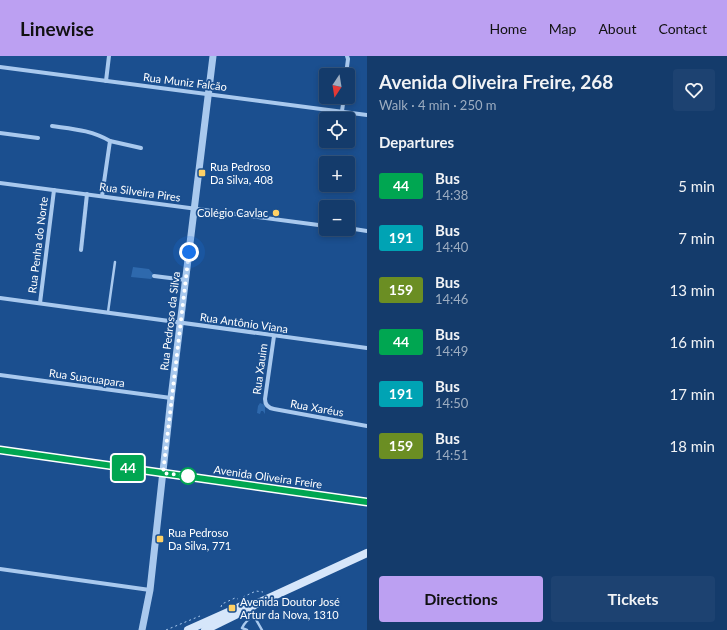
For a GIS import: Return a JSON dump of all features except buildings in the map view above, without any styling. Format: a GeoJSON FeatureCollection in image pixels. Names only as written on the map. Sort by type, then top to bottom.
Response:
{"type":"FeatureCollection","features":[{"type":"Feature","properties":{"kind":"main road"},"geometry":{"type":"LineString","coordinates":[[205,630],[367,553]]}},
{"type":"Feature","properties":{"kind":"main road"},"geometry":{"type":"LineString","coordinates":[[188,630],[248,604],[253,606]]}},
{"type":"Feature","properties":{"kind":"street"},"geometry":{"type":"LineString","coordinates":[[106,81],[109,56]]}},
{"type":"Feature","properties":{"kind":"street","name":"Rua Pedroso da Silva"},"geometry":{"type":"LineString","coordinates":[[142,630],[150,590],[171,398],[213,56]]}},
{"type":"Feature","properties":{"kind":"street"},"geometry":{"type":"LineString","coordinates":[[347,56],[347,68]]}},
{"type":"Feature","properties":{"kind":"street","name":"Rua Muniz Falcão"},"geometry":{"type":"LineString","coordinates":[[0,67],[367,115]]}},
{"type":"Feature","properties":{"kind":"street"},"geometry":{"type":"LineString","coordinates":[[342,111],[343,104]]}},
{"type":"Feature","properties":{"kind":"street"},"geometry":{"type":"LineString","coordinates":[[52,126],[87,131],[99,134],[110,141],[141,148]]}},
{"type":"Feature","properties":{"kind":"street"},"geometry":{"type":"LineString","coordinates":[[0,133],[38,138]]}},
{"type":"Feature","properties":{"kind":"street"},"geometry":{"type":"LineString","coordinates":[[102,196],[110,141]]}},
{"type":"Feature","properties":{"kind":"street","name":"Rua Silveira Pires"},"geometry":{"type":"LineString","coordinates":[[0,182],[319,225]]}},
{"type":"Feature","properties":{"kind":"street","name":"Rua Penha do Norte"},"geometry":{"type":"LineString","coordinates":[[40,303],[54,190]]}},
{"type":"Feature","properties":{"kind":"street"},"geometry":{"type":"LineString","coordinates":[[81,250],[87,194]]}},
{"type":"Feature","properties":{"kind":"street"},"geometry":{"type":"LineString","coordinates":[[355,229],[367,231]]}},
{"type":"Feature","properties":{"kind":"street"},"geometry":{"type":"LineString","coordinates":[[154,276],[186,280]]}},
{"type":"Feature","properties":{"kind":"street","name":"Rua Antônio Viana"},"geometry":{"type":"LineString","coordinates":[[0,298],[367,348]]}},
{"type":"Feature","properties":{"kind":"street","name":"Rua Xauim"},"geometry":{"type":"LineString","coordinates":[[266,404],[265,399],[274,336]]}},
{"type":"Feature","properties":{"kind":"street","name":"Rua Suacuapara"},"geometry":{"type":"LineString","coordinates":[[0,375],[171,398]]}},
{"type":"Feature","properties":{"kind":"street","name":"Rua Xaréus"},"geometry":{"type":"LineString","coordinates":[[266,404],[274,410],[367,426]]}},
{"type":"Feature","properties":{"kind":"street","name":"Avenida Oliveira Freire"},"geometry":{"type":"LineString","coordinates":[[0,450],[367,502]]}},
{"type":"Feature","properties":{"kind":"street"},"geometry":{"type":"LineString","coordinates":[[0,569],[150,590]]}},
{"type":"Feature","properties":{"kind":"lane"},"geometry":{"type":"LineString","coordinates":[[108,313],[115,262]]}},
{"type":"Feature","properties":{"kind":"lane"},"geometry":{"type":"LineString","coordinates":[[253,606],[254,616],[262,630]]}},
{"type":"Feature","properties":{"kind":"lane"},"geometry":{"type":"LineString","coordinates":[[247,630],[242,628],[248,620],[254,616]]}},
{"type":"Feature","properties":{"kind":"path"},"geometry":{"type":"LineString","coordinates":[[219,610],[222,604],[235,598],[239,599],[256,591],[265,592]]}},
{"type":"Feature","properties":{"kind":"path"},"geometry":{"type":"LineString","coordinates":[[166,630],[200,616]]}},
{"type":"Feature","properties":{"kind":"shaded area"},"geometry":{"type":"Polygon","coordinates":[[[133,267],[149,269],[153,274],[152,278],[131,277],[133,267]]]}},
{"type":"Feature","properties":{"kind":"shaded area"},"geometry":{"type":"Polygon","coordinates":[[[260,403],[265,405],[265,414],[263,411],[261,411],[260,414],[257,413],[260,403]]]}},
{"type":"Feature","properties":{"kind":"bus line","name":"44"},"geometry":{"type":"LineString","coordinates":[[0,450],[367,502]]}},
{"type":"Feature","properties":{"kind":"place","name":"Rua Pedroso Da Silva, 408"},"geometry":{"type":"Point","coordinates":[202,173]}},
{"type":"Feature","properties":{"kind":"place","name":"Colégio Cavlac"},"geometry":{"type":"Point","coordinates":[276,213]}},
{"type":"Feature","properties":{"kind":"place","name":"Rua Pedroso Da Silva, 771"},"geometry":{"type":"Point","coordinates":[160,539]}},
{"type":"Feature","properties":{"kind":"place","name":"Avenida Doutor José Artur da Nova, 1310"},"geometry":{"type":"Point","coordinates":[232,608]}},
{"type":"Feature","properties":{"kind":"route"},"geometry":{"type":"LineString","coordinates":[[188,476],[163,473],[189,252]]}}]}
